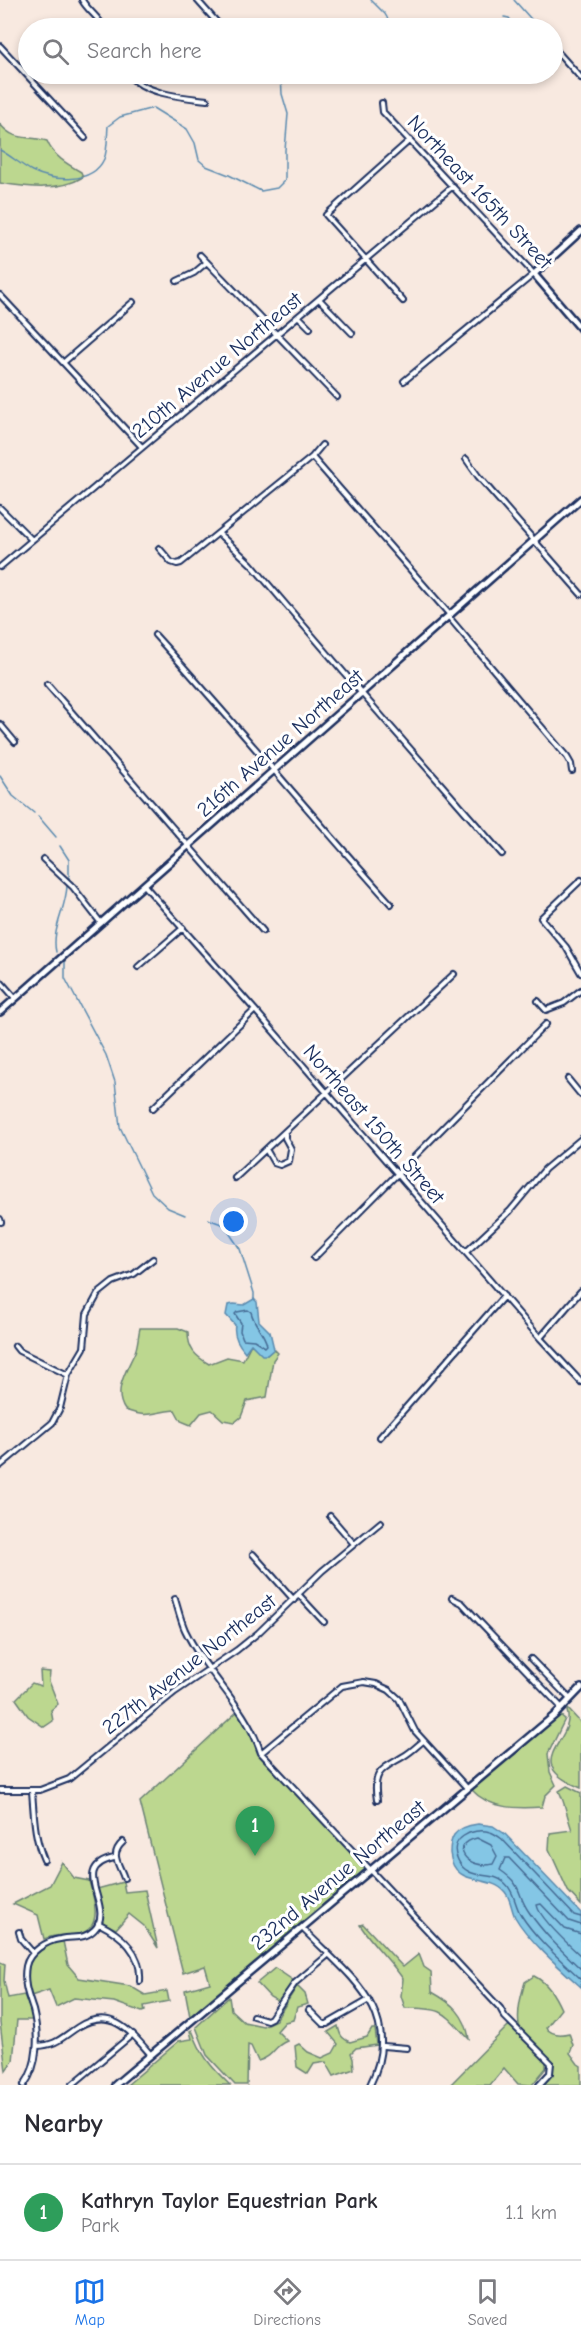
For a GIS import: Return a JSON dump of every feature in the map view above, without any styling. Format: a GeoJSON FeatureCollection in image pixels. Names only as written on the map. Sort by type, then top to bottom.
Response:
{"type":"FeatureCollection","features":[{"type":"Feature","properties":{"kind":"street"},"geometry":{"type":"LineString","coordinates":[[82,0],[98,18]]}},
{"type":"Feature","properties":{"kind":"street"},"geometry":{"type":"LineString","coordinates":[[197,0],[213,18]]}},
{"type":"Feature","properties":{"kind":"street"},"geometry":{"type":"LineString","coordinates":[[0,46],[18,65]]}},
{"type":"Feature","properties":{"kind":"street"},"geometry":{"type":"LineString","coordinates":[[563,58],[581,78]]}},
{"type":"Feature","properties":{"kind":"street"},"geometry":{"type":"LineString","coordinates":[[35,84],[85,138]]}},
{"type":"Feature","properties":{"kind":"street"},"geometry":{"type":"LineString","coordinates":[[142,84],[164,93],[207,100]]}},
{"type":"Feature","properties":{"kind":"street","name":"Northeast 165th Street"},"geometry":{"type":"LineString","coordinates":[[382,103],[383,112],[534,274],[581,329]]}},
{"type":"Feature","properties":{"kind":"street"},"geometry":{"type":"LineString","coordinates":[[403,301],[326,215],[410,140]]}},
{"type":"Feature","properties":{"kind":"street","name":"210th Avenue Northeast"},"geometry":{"type":"LineString","coordinates":[[0,567],[453,186]]}},
{"type":"Feature","properties":{"kind":"street"},"geometry":{"type":"LineString","coordinates":[[404,381],[534,274],[581,231]]}},
{"type":"Feature","properties":{"kind":"street"},"geometry":{"type":"LineString","coordinates":[[200,255],[337,397]]}},
{"type":"Feature","properties":{"kind":"street"},"geometry":{"type":"LineString","coordinates":[[177,281],[194,273],[207,262]]}},
{"type":"Feature","properties":{"kind":"street"},"geometry":{"type":"LineString","coordinates":[[0,294],[142,447]]}},
{"type":"Feature","properties":{"kind":"street"},"geometry":{"type":"LineString","coordinates":[[319,299],[352,333]]}},
{"type":"Feature","properties":{"kind":"street"},"geometry":{"type":"LineString","coordinates":[[64,363],[133,302]]}},
{"type":"Feature","properties":{"kind":"street"},"geometry":{"type":"LineString","coordinates":[[299,317],[310,328]]}},
{"type":"Feature","properties":{"kind":"street"},"geometry":{"type":"LineString","coordinates":[[159,548],[171,562],[177,564],[312,457],[322,445]]}},
{"type":"Feature","properties":{"kind":"street"},"geometry":{"type":"LineString","coordinates":[[312,457],[567,757],[572,771]]}},
{"type":"Feature","properties":{"kind":"street"},"geometry":{"type":"LineString","coordinates":[[466,459],[478,476],[581,594]]}},
{"type":"Feature","properties":{"kind":"street","name":"216th Avenue Northeast"},"geometry":{"type":"LineString","coordinates":[[0,1012],[581,499]]}},
{"type":"Feature","properties":{"kind":"street"},"geometry":{"type":"LineString","coordinates":[[0,508],[32,540]]}},
{"type":"Feature","properties":{"kind":"street"},"geometry":{"type":"LineString","coordinates":[[218,533],[251,564],[502,854]]}},
{"type":"Feature","properties":{"kind":"street"},"geometry":{"type":"LineString","coordinates":[[155,635],[391,904]]}},
{"type":"Feature","properties":{"kind":"street"},"geometry":{"type":"LineString","coordinates":[[47,684],[262,931]]}},
{"type":"Feature","properties":{"kind":"street"},"geometry":{"type":"LineString","coordinates":[[0,724],[15,742]]}},
{"type":"Feature","properties":{"kind":"street"},"geometry":{"type":"LineString","coordinates":[[43,859],[73,887],[101,923]]}},
{"type":"Feature","properties":{"kind":"street"},"geometry":{"type":"LineString","coordinates":[[581,880],[541,918],[566,947],[581,973]]}},
{"type":"Feature","properties":{"kind":"street","name":"Northeast 150th Street"},"geometry":{"type":"LineString","coordinates":[[144,885],[581,1382]]}},
{"type":"Feature","properties":{"kind":"street"},"geometry":{"type":"LineString","coordinates":[[138,967],[183,928]]}},
{"type":"Feature","properties":{"kind":"street"},"geometry":{"type":"LineString","coordinates":[[234,1178],[454,974]]}},
{"type":"Feature","properties":{"kind":"street"},"geometry":{"type":"LineString","coordinates":[[0,981],[15,998]]}},
{"type":"Feature","properties":{"kind":"street"},"geometry":{"type":"LineString","coordinates":[[538,1001],[546,1010],[564,1003],[581,990]]}},
{"type":"Feature","properties":{"kind":"street"},"geometry":{"type":"LineString","coordinates":[[153,1108],[255,1010]]}},
{"type":"Feature","properties":{"kind":"street"},"geometry":{"type":"LineString","coordinates":[[315,1258],[546,1023]]}},
{"type":"Feature","properties":{"kind":"street"},"geometry":{"type":"LineString","coordinates":[[568,1080],[581,1095]]}},
{"type":"Feature","properties":{"kind":"street"},"geometry":{"type":"LineString","coordinates":[[266,1150],[274,1162],[280,1165],[289,1161],[291,1149],[285,1138],[285,1132]]}},
{"type":"Feature","properties":{"kind":"street"},"geometry":{"type":"LineString","coordinates":[[466,1252],[496,1225],[545,1169],[581,1139]]}},
{"type":"Feature","properties":{"kind":"street"},"geometry":{"type":"LineString","coordinates":[[0,1466],[52,1423],[60,1408],[68,1375],[84,1348],[90,1306],[98,1294],[113,1282],[134,1274],[153,1259]]}},
{"type":"Feature","properties":{"kind":"street"},"geometry":{"type":"LineString","coordinates":[[540,1338],[581,1291]]}},
{"type":"Feature","properties":{"kind":"street"},"geometry":{"type":"LineString","coordinates":[[380,1437],[504,1296]]}},
{"type":"Feature","properties":{"kind":"street"},"geometry":{"type":"LineString","coordinates":[[15,1346],[19,1351],[68,1375]]}},
{"type":"Feature","properties":{"kind":"street"},"geometry":{"type":"LineString","coordinates":[[330,1516],[354,1544]]}},
{"type":"Feature","properties":{"kind":"street","name":"227th Avenue Northeast"},"geometry":{"type":"LineString","coordinates":[[0,1790],[32,1791],[48,1788],[69,1779],[175,1692],[258,1633],[322,1571],[381,1522]]}},
{"type":"Feature","properties":{"kind":"street"},"geometry":{"type":"LineString","coordinates":[[253,1554],[294,1600]]}},
{"type":"Feature","properties":{"kind":"street"},"geometry":{"type":"LineString","coordinates":[[299,1595],[324,1622]]}},
{"type":"Feature","properties":{"kind":"street"},"geometry":{"type":"LineString","coordinates":[[452,1598],[462,1603],[562,1709]]}},
{"type":"Feature","properties":{"kind":"street"},"geometry":{"type":"LineString","coordinates":[[175,1599],[185,1630],[249,1723],[261,1753],[500,2008],[505,2017],[530,2039],[551,2063],[550,2073],[539,2085]]}},
{"type":"Feature","properties":{"kind":"street"},"geometry":{"type":"LineString","coordinates":[[531,1659],[571,1700]]}},
{"type":"Feature","properties":{"kind":"street"},"geometry":{"type":"LineString","coordinates":[[261,1753],[332,1692],[353,1683],[376,1684],[389,1690],[399,1699],[410,1723],[423,1741],[467,1788]]}},
{"type":"Feature","properties":{"kind":"street","name":"232nd Avenue Northeast"},"geometry":{"type":"LineString","coordinates":[[115,2085],[370,1868],[562,1709],[581,1688]]}},
{"type":"Feature","properties":{"kind":"street"},"geometry":{"type":"LineString","coordinates":[[377,1800],[375,1788],[381,1770],[423,1741]]}},
{"type":"Feature","properties":{"kind":"street"},"geometry":{"type":"LineString","coordinates":[[32,1791],[34,1826],[44,1860]]}},
{"type":"Feature","properties":{"kind":"street"},"geometry":{"type":"LineString","coordinates":[[123,1842],[115,1852],[114,1858],[124,1878]]}},
{"type":"Feature","properties":{"kind":"street"},"geometry":{"type":"LineString","coordinates":[[24,2085],[31,2075],[37,2046],[33,2013],[24,1986],[27,1963],[33,1953],[43,1946],[59,1939],[81,1938],[94,1930],[99,1923],[99,1902],[92,1884],[93,1872],[99,1864],[114,1858]]}},
{"type":"Feature","properties":{"kind":"street"},"geometry":{"type":"LineString","coordinates":[[99,1923],[113,1930],[126,1941],[137,1957],[141,1972],[140,1981]]}},
{"type":"Feature","properties":{"kind":"street"},"geometry":{"type":"LineString","coordinates":[[302,1928],[369,2000],[381,2029],[383,2046],[378,2070],[370,2085]]}},
{"type":"Feature","properties":{"kind":"street"},"geometry":{"type":"LineString","coordinates":[[19,1932],[21,1939],[33,1953]]}},
{"type":"Feature","properties":{"kind":"street"},"geometry":{"type":"LineString","coordinates":[[253,2016],[267,2020],[271,2018],[295,1983],[328,1955]]}},
{"type":"Feature","properties":{"kind":"street"},"geometry":{"type":"LineString","coordinates":[[309,2010],[323,2024],[327,2024],[369,2000]]}},
{"type":"Feature","properties":{"kind":"street"},"geometry":{"type":"LineString","coordinates":[[37,2046],[53,2045],[78,2027],[99,2020],[114,2021],[127,2028],[151,2055]]}},
{"type":"Feature","properties":{"kind":"street"},"geometry":{"type":"LineString","coordinates":[[72,2085],[133,2034]]}},
{"type":"Feature","properties":{"kind":"street"},"geometry":{"type":"LineString","coordinates":[[383,2046],[407,2048]]}},
{"type":"Feature","properties":{"kind":"green space"},"geometry":{"type":"Polygon","coordinates":[[[0,124],[16,136],[47,141],[57,155],[81,172],[83,177],[74,182],[53,187],[0,183],[0,124]]]}},
{"type":"Feature","properties":{"kind":"green space"},"geometry":{"type":"Polygon","coordinates":[[[140,1328],[178,1328],[188,1332],[189,1343],[193,1351],[209,1364],[227,1357],[243,1360],[251,1344],[267,1355],[274,1349],[278,1353],[273,1360],[267,1397],[247,1401],[241,1417],[235,1422],[223,1420],[212,1410],[201,1413],[191,1425],[181,1421],[175,1410],[145,1414],[125,1410],[121,1403],[120,1388],[136,1349],[140,1328]]]}},
{"type":"Feature","properties":{"kind":"green space"},"geometry":{"type":"Polygon","coordinates":[[[40,1671],[50,1672],[49,1681],[58,1704],[51,1710],[53,1721],[44,1727],[28,1716],[16,1699],[32,1683],[41,1686],[40,1671]]]}},
{"type":"Feature","properties":{"kind":"green space"},"geometry":{"type":"Polygon","coordinates":[[[568,1709],[581,1723],[581,1788],[562,1778],[553,1769],[551,1760],[568,1722],[568,1709]]]}},
{"type":"Feature","properties":{"kind":"green space"},"geometry":{"type":"Polygon","coordinates":[[[239,1710],[261,1753],[370,1868],[191,2022],[185,1990],[210,1983],[205,1966],[183,1973],[140,1802],[239,1710]]]}},
{"type":"Feature","properties":{"kind":"green space"},"geometry":{"type":"Polygon","coordinates":[[[560,1715],[565,1719],[548,1754],[550,1772],[556,1785],[545,1796],[542,1807],[514,1808],[495,1804],[472,1790],[560,1715]]]}},
{"type":"Feature","properties":{"kind":"green space"},"geometry":{"type":"Polygon","coordinates":[[[567,1786],[581,1793],[581,1905],[568,1891],[549,1849],[550,1833],[572,1830],[559,1791],[567,1786]]]}},
{"type":"Feature","properties":{"kind":"green space"},"geometry":{"type":"Polygon","coordinates":[[[62,1862],[74,1878],[89,1881],[95,1904],[94,1920],[86,1931],[44,1939],[38,1915],[13,1904],[50,1885],[62,1862]]]}},
{"type":"Feature","properties":{"kind":"green space"},"geometry":{"type":"Polygon","coordinates":[[[123,1882],[125,1892],[145,1890],[158,1948],[144,1926],[129,1914],[116,1929],[102,1922],[102,1909],[97,1889],[123,1882]]]}},
{"type":"Feature","properties":{"kind":"green space"},"geometry":{"type":"Polygon","coordinates":[[[363,1924],[403,1967],[419,1954],[424,1967],[431,1972],[432,1992],[446,2001],[461,2016],[469,2039],[454,2022],[436,2010],[405,2008],[401,1996],[403,1979],[360,1925],[363,1924]]]}},
{"type":"Feature","properties":{"kind":"green space"},"geometry":{"type":"Polygon","coordinates":[[[63,1941],[68,1965],[79,1978],[130,1986],[145,1995],[167,1991],[169,2001],[144,2006],[145,2011],[142,2012],[114,2002],[74,1998],[56,2007],[49,1990],[31,1996],[27,1977],[32,1960],[44,1947],[63,1941]]]}},
{"type":"Feature","properties":{"kind":"green space"},"geometry":{"type":"Polygon","coordinates":[[[0,1962],[5,1964],[4,1981],[8,1998],[24,1995],[32,2020],[17,2020],[13,2061],[6,2071],[0,2023],[0,1962]]]}},
{"type":"Feature","properties":{"kind":"green space"},"geometry":{"type":"Polygon","coordinates":[[[275,1968],[294,1981],[279,2002],[270,1997],[257,1983],[275,1968]]]}},
{"type":"Feature","properties":{"kind":"green space"},"geometry":{"type":"Polygon","coordinates":[[[534,1976],[547,1986],[561,2009],[546,2028],[557,2034],[569,2033],[573,2045],[570,2053],[581,2066],[581,2085],[543,2085],[553,2074],[551,2066],[543,2052],[526,2036],[519,2025],[520,2003],[525,1982],[534,1976]]]}},
{"type":"Feature","properties":{"kind":"green space"},"geometry":{"type":"Polygon","coordinates":[[[297,1986],[305,1994],[308,2004],[297,2007],[293,2020],[285,2022],[277,2031],[287,2041],[258,2061],[251,2046],[248,2045],[247,2085],[235,2085],[207,2055],[196,2027],[229,1997],[231,2010],[244,2022],[263,2026],[276,2020],[297,1986]]]}},
{"type":"Feature","properties":{"kind":"green space"},"geometry":{"type":"Polygon","coordinates":[[[338,2026],[341,2036],[350,2042],[367,2037],[372,2029],[375,2029],[377,2045],[356,2048],[351,2053],[354,2069],[334,2076],[326,2062],[314,2064],[308,2074],[297,2067],[295,2046],[299,2044],[308,2052],[322,2058],[333,2053],[338,2044],[328,2032],[338,2026]]]}},
{"type":"Feature","properties":{"kind":"green space"},"geometry":{"type":"Polygon","coordinates":[[[508,2026],[514,2027],[546,2060],[546,2068],[532,2085],[518,2084],[504,2068],[490,2085],[450,2085],[508,2026]]]}},
{"type":"Feature","properties":{"kind":"green space"},"geometry":{"type":"Polygon","coordinates":[[[192,2030],[207,2060],[230,2085],[127,2085],[179,2041],[192,2039],[190,2031],[192,2030]]]}},
{"type":"Feature","properties":{"kind":"water"},"geometry":{"type":"Polygon","coordinates":[[[254,1299],[257,1302],[259,1321],[270,1332],[274,1349],[267,1355],[262,1355],[251,1344],[245,1352],[237,1339],[235,1325],[226,1315],[228,1305],[244,1305],[254,1299]]]}},
{"type":"Feature","properties":{"kind":"water"},"geometry":{"type":"Polygon","coordinates":[[[478,1824],[493,1826],[505,1834],[581,1913],[581,1987],[528,1935],[515,1917],[505,1892],[498,1886],[458,1872],[450,1853],[451,1842],[454,1835],[462,1829],[478,1824]]]}},
{"type":"Feature","properties":{"kind":"waterway"},"geometry":{"type":"LineString","coordinates":[[371,0],[387,18]]}},
{"type":"Feature","properties":{"kind":"waterway"},"geometry":{"type":"LineString","coordinates":[[514,0],[530,18]]}},
{"type":"Feature","properties":{"kind":"waterway"},"geometry":{"type":"LineString","coordinates":[[504,17],[509,18]]}},
{"type":"Feature","properties":{"kind":"waterway"},"geometry":{"type":"LineString","coordinates":[[0,150],[32,171],[50,177],[81,177],[91,173],[104,159],[108,126],[120,117],[153,108],[187,129],[195,143],[199,160],[206,166],[261,191],[277,188],[285,180],[288,114],[281,84]]}},
{"type":"Feature","properties":{"kind":"waterway"},"geometry":{"type":"LineString","coordinates":[[0,776],[13,796],[34,813]]}},
{"type":"Feature","properties":{"kind":"waterway"},"geometry":{"type":"LineString","coordinates":[[38,816],[56,837]]}},
{"type":"Feature","properties":{"kind":"waterway"},"geometry":{"type":"LineString","coordinates":[[60,846],[69,860],[69,879]]}},
{"type":"Feature","properties":{"kind":"waterway"},"geometry":{"type":"LineString","coordinates":[[56,952],[55,936],[67,886]]}},
{"type":"Feature","properties":{"kind":"waterway"},"geometry":{"type":"LineString","coordinates":[[65,962],[65,978],[106,1055],[115,1082],[120,1127],[152,1193],[168,1208],[185,1215]]}},
{"type":"Feature","properties":{"kind":"waterway"},"geometry":{"type":"LineString","coordinates":[[208,1219],[224,1225],[240,1249],[254,1299]]}},
{"type":"Feature","properties":{"kind":"place","name":"Kathryn Taylor Equestrian Park"},"geometry":{"type":"Point","coordinates":[255,1856]}}]}
